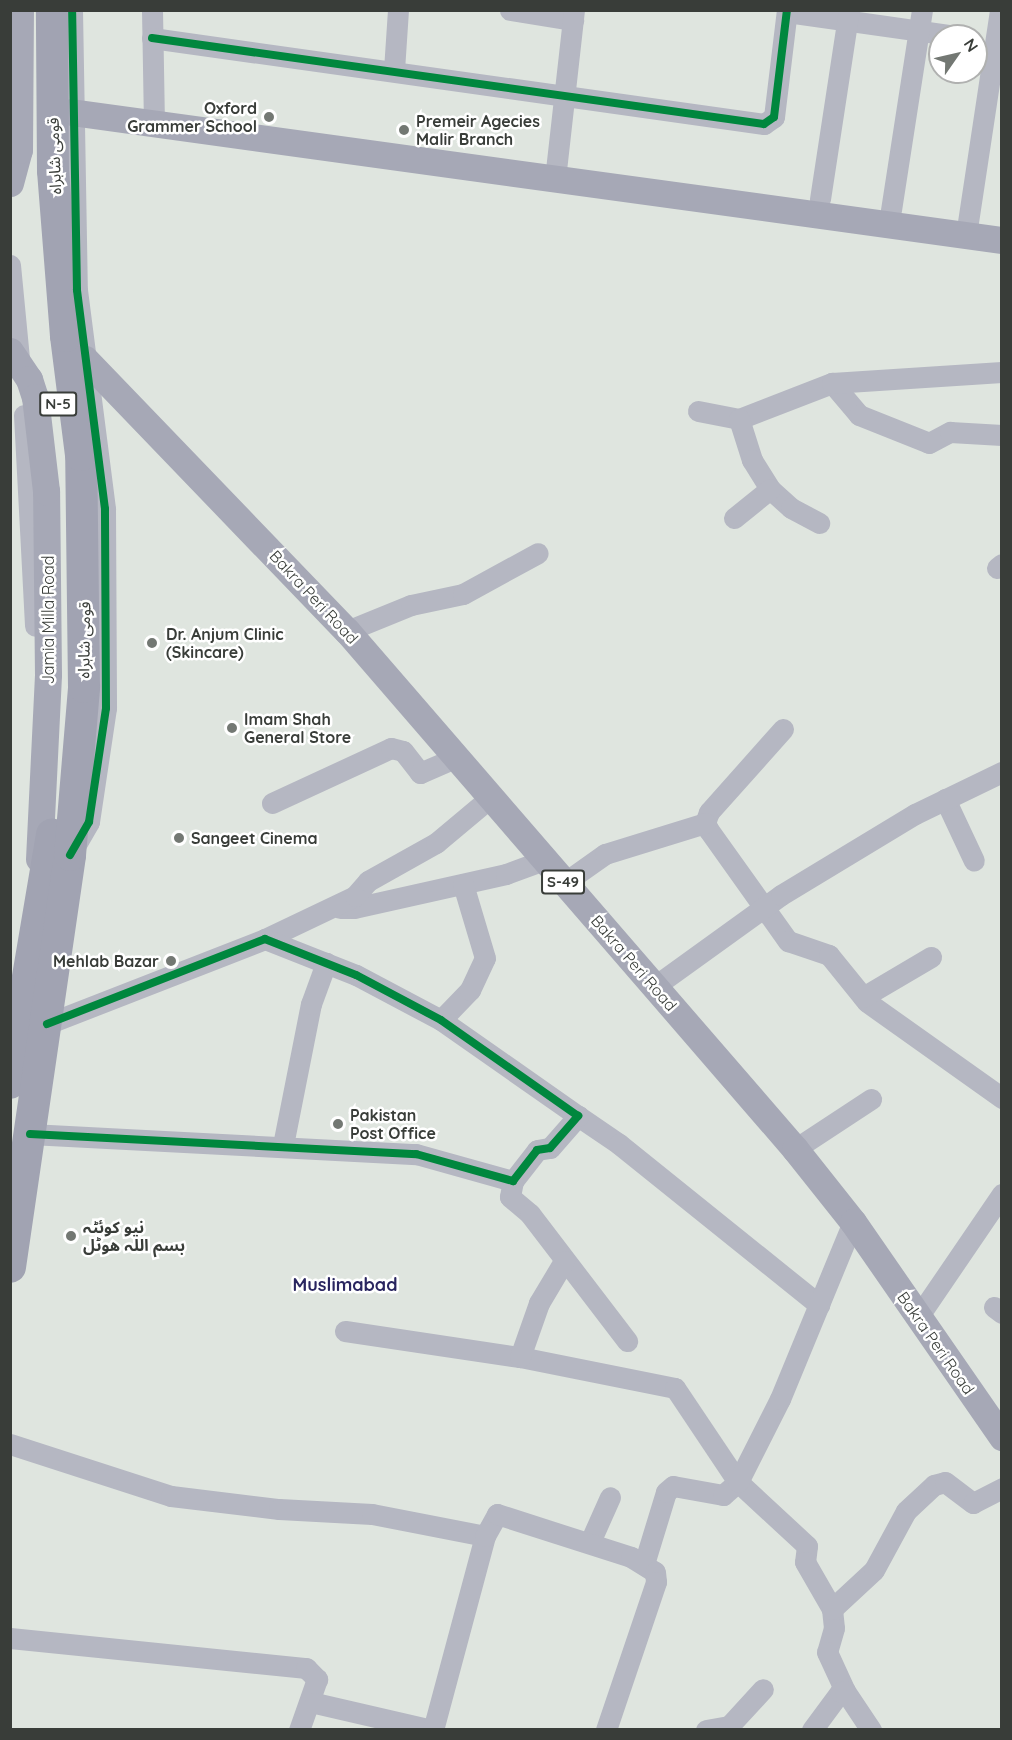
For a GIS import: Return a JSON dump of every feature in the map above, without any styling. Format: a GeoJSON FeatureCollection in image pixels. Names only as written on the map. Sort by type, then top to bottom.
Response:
{"type":"FeatureCollection","features":[{"type":"Feature","properties":{"kind":"highway","name":"قومی شاہراہ"},"geometry":{"type":"LineString","coordinates":[[10,1267],[70,855],[66,683],[68,570],[63,453],[34,129],[34,10]]}},
{"type":"Feature","properties":{"kind":"highway","name":"قومی شاہراہ"},"geometry":{"type":"LineString","coordinates":[[10,1083],[42,896],[67,800],[86,574],[81,455],[66,336],[53,171],[52,10]]}},
{"type":"Feature","properties":{"kind":"main road"},"geometry":{"type":"LineString","coordinates":[[10,183],[19,150],[20,10]]}},
{"type":"Feature","properties":{"kind":"main road"},"geometry":{"type":"LineString","coordinates":[[71,106],[556,172],[1002,240]]}},
{"type":"Feature","properties":{"kind":"main road"},"geometry":{"type":"LineString","coordinates":[[556,172],[820,199],[1002,227]]}},
{"type":"Feature","properties":{"kind":"main road","name":"Jamia Milla Road"},"geometry":{"type":"LineString","coordinates":[[10,351],[29,379],[35,397],[46,491],[49,651],[39,850],[42,896]]}},
{"type":"Feature","properties":{"kind":"main road","name":"Bakra Peri Road"},"geometry":{"type":"LineString","coordinates":[[85,359],[347,631],[795,1149],[853,1222],[1002,1437]]}},
{"type":"Feature","properties":{"kind":"street"},"geometry":{"type":"LineString","coordinates":[[70,855],[89,822],[106,708],[105,509],[77,290],[71,106],[72,10]]}},
{"type":"Feature","properties":{"kind":"street"},"geometry":{"type":"LineString","coordinates":[[152,10],[154,117]]}},
{"type":"Feature","properties":{"kind":"street"},"geometry":{"type":"LineString","coordinates":[[394,70],[398,10]]}},
{"type":"Feature","properties":{"kind":"street"},"geometry":{"type":"LineString","coordinates":[[510,10],[573,15],[556,172]]}},
{"type":"Feature","properties":{"kind":"street"},"geometry":{"type":"LineString","coordinates":[[968,222],[991,41],[1000,10]]}},
{"type":"Feature","properties":{"kind":"street"},"geometry":{"type":"LineString","coordinates":[[152,38],[771,123],[787,11],[920,21],[891,210]]}},
{"type":"Feature","properties":{"kind":"street"},"geometry":{"type":"LineString","coordinates":[[820,199],[848,16]]}},
{"type":"Feature","properties":{"kind":"street"},"geometry":{"type":"LineString","coordinates":[[10,265],[29,468],[36,653],[30,809],[31,828],[39,850]]}},
{"type":"Feature","properties":{"kind":"street"},"geometry":{"type":"LineString","coordinates":[[698,411],[739,419],[832,384],[1002,372]]}},
{"type":"Feature","properties":{"kind":"street"},"geometry":{"type":"LineString","coordinates":[[832,384],[859,415],[929,443],[950,432],[1002,435]]}},
{"type":"Feature","properties":{"kind":"street"},"geometry":{"type":"LineString","coordinates":[[739,419],[752,459],[770,489],[790,508],[819,523]]}},
{"type":"Feature","properties":{"kind":"street"},"geometry":{"type":"LineString","coordinates":[[734,518],[770,489]]}},
{"type":"Feature","properties":{"kind":"street"},"geometry":{"type":"LineString","coordinates":[[347,631],[411,605],[463,594],[538,553]]}},
{"type":"Feature","properties":{"kind":"street"},"geometry":{"type":"LineString","coordinates":[[705,823],[709,812],[783,729]]}},
{"type":"Feature","properties":{"kind":"street"},"geometry":{"type":"LineString","coordinates":[[272,803],[390,748],[403,751],[420,773],[457,757]]}},
{"type":"Feature","properties":{"kind":"street"},"geometry":{"type":"LineString","coordinates":[[655,986],[764,907],[945,799],[999,779]]}},
{"type":"Feature","properties":{"kind":"street"},"geometry":{"type":"LineString","coordinates":[[46,1024],[265,939],[355,896],[368,881],[436,843],[491,797]]}},
{"type":"Feature","properties":{"kind":"street"},"geometry":{"type":"LineString","coordinates":[[945,799],[974,861]]}},
{"type":"Feature","properties":{"kind":"street"},"geometry":{"type":"LineString","coordinates":[[564,883],[615,849],[705,823]]}},
{"type":"Feature","properties":{"kind":"street"},"geometry":{"type":"LineString","coordinates":[[705,823],[789,942],[829,955],[863,997],[895,1025],[1002,1098]]}},
{"type":"Feature","properties":{"kind":"street"},"geometry":{"type":"LineString","coordinates":[[330,908],[354,908],[463,884],[544,860]]}},
{"type":"Feature","properties":{"kind":"street"},"geometry":{"type":"LineString","coordinates":[[441,1020],[470,990],[485,958],[463,884]]}},
{"type":"Feature","properties":{"kind":"street"},"geometry":{"type":"LineString","coordinates":[[265,939],[326,963],[441,1020],[619,1144],[819,1305]]}},
{"type":"Feature","properties":{"kind":"street"},"geometry":{"type":"LineString","coordinates":[[863,997],[931,957]]}},
{"type":"Feature","properties":{"kind":"street"},"geometry":{"type":"LineString","coordinates":[[283,1145],[311,1004],[326,963]]}},
{"type":"Feature","properties":{"kind":"street"},"geometry":{"type":"LineString","coordinates":[[795,1149],[871,1099]]}},
{"type":"Feature","properties":{"kind":"street"},"geometry":{"type":"LineString","coordinates":[[578,1116],[550,1148],[537,1150],[513,1181],[510,1197],[530,1214],[564,1262],[627,1341]]}},
{"type":"Feature","properties":{"kind":"street"},"geometry":{"type":"LineString","coordinates":[[30,1134],[283,1145],[416,1154],[513,1181]]}},
{"type":"Feature","properties":{"kind":"street"},"geometry":{"type":"LineString","coordinates":[[918,1317],[1002,1194]]}},
{"type":"Feature","properties":{"kind":"street"},"geometry":{"type":"LineString","coordinates":[[644,1564],[666,1492],[673,1485],[723,1495],[738,1482],[819,1305],[853,1222]]}},
{"type":"Feature","properties":{"kind":"street"},"geometry":{"type":"LineString","coordinates":[[520,1356],[540,1303],[564,1262]]}},
{"type":"Feature","properties":{"kind":"street"},"geometry":{"type":"LineString","coordinates":[[345,1331],[520,1356],[675,1388],[738,1482],[807,1546],[805,1562],[832,1609],[834,1628],[827,1652],[845,1691],[871,1730]]}},
{"type":"Feature","properties":{"kind":"street"},"geometry":{"type":"LineString","coordinates":[[10,1444],[171,1496],[279,1509],[372,1514],[485,1536]]}},
{"type":"Feature","properties":{"kind":"street"},"geometry":{"type":"LineString","coordinates":[[832,1609],[874,1570],[906,1511],[934,1485],[945,1482],[973,1503],[1002,1488]]}},
{"type":"Feature","properties":{"kind":"street"},"geometry":{"type":"LineString","coordinates":[[590,1542],[610,1497]]}},
{"type":"Feature","properties":{"kind":"street"},"geometry":{"type":"LineString","coordinates":[[315,1703],[432,1730],[485,1536],[497,1514],[590,1542],[644,1564],[655,1572],[656,1582],[606,1730]]}},
{"type":"Feature","properties":{"kind":"street"},"geometry":{"type":"LineString","coordinates":[[10,1638],[306,1668],[317,1679],[299,1730]]}},
{"type":"Feature","properties":{"kind":"street"},"geometry":{"type":"LineString","coordinates":[[706,1730],[729,1726],[763,1689]]}},
{"type":"Feature","properties":{"kind":"street"},"geometry":{"type":"LineString","coordinates":[[812,1730],[840,1692],[845,1691]]}},
{"type":"Feature","properties":{"kind":"cycle path"},"geometry":{"type":"LineString","coordinates":[[70,855],[89,822],[106,708],[105,509],[77,290],[72,10]]}},
{"type":"Feature","properties":{"kind":"cycle path"},"geometry":{"type":"LineString","coordinates":[[152,38],[764,124],[774,117],[787,10]]}},
{"type":"Feature","properties":{"kind":"cycle path"},"geometry":{"type":"LineString","coordinates":[[30,1134],[416,1154],[513,1181],[537,1150],[550,1148],[578,1116],[441,1020],[356,975],[265,939],[47,1024]]}},
{"type":"Feature","properties":{"kind":"place","name":"Oxford Grammer School"},"geometry":{"type":"Point","coordinates":[269,117]}},
{"type":"Feature","properties":{"kind":"place","name":"Premeir Agecies Malir Branch"},"geometry":{"type":"Point","coordinates":[404,130]}},
{"type":"Feature","properties":{"kind":"place","name":"Dr. Anjum Clinic (Skincare)"},"geometry":{"type":"Point","coordinates":[152,643]}},
{"type":"Feature","properties":{"kind":"place","name":"Imam Shah General Store"},"geometry":{"type":"Point","coordinates":[232,728]}},
{"type":"Feature","properties":{"kind":"place","name":"Sangeet Cinema"},"geometry":{"type":"Point","coordinates":[179,838]}},
{"type":"Feature","properties":{"kind":"place","name":"Mehlab Bazar"},"geometry":{"type":"Point","coordinates":[171,961]}},
{"type":"Feature","properties":{"kind":"place","name":"Pakistan Post Office"},"geometry":{"type":"Point","coordinates":[338,1124]}},
{"type":"Feature","properties":{"kind":"place","name":"نیو کوئٹہ بسم اللہ ھوٹل"},"geometry":{"type":"Point","coordinates":[71,1236]}},
{"type":"Feature","properties":{"kind":"district","name":"Muslimabad"},"geometry":{"type":"Point","coordinates":[345,1285]}}]}
